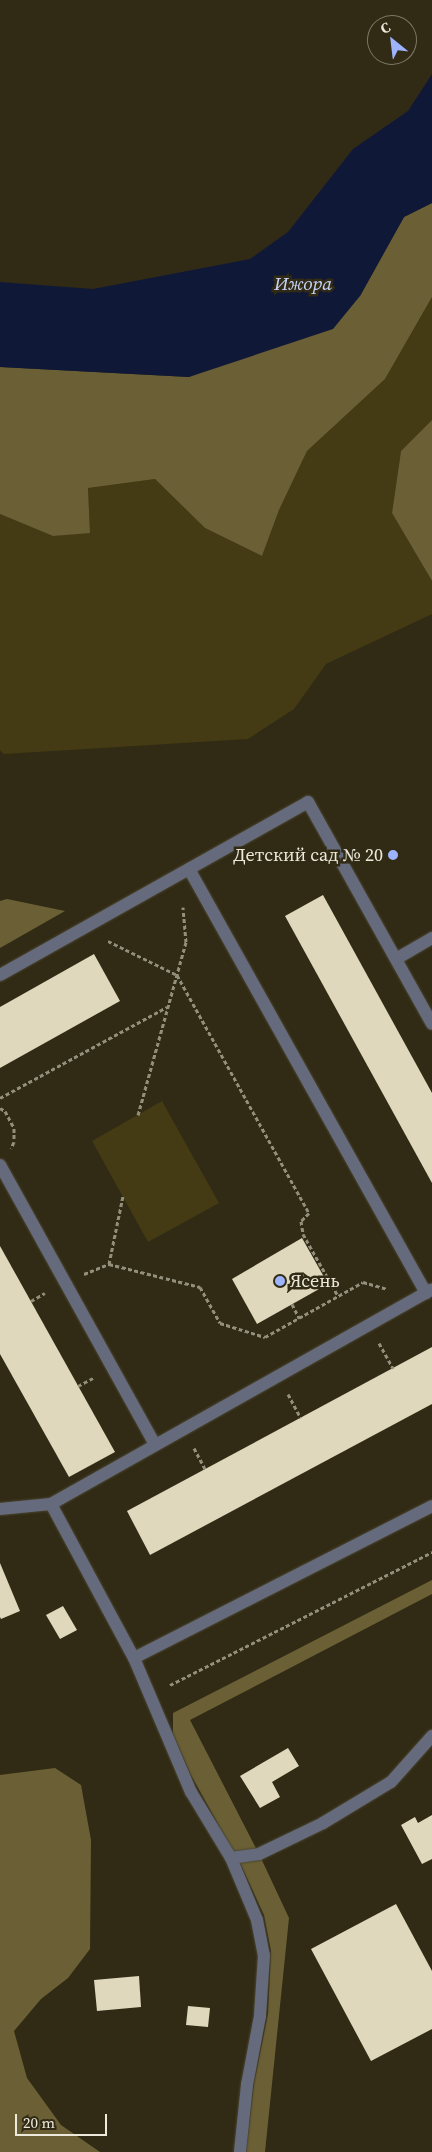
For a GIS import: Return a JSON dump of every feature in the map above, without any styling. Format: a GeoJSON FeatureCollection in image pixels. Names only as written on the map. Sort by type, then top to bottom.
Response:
{"type":"FeatureCollection","features":[{"type":"Feature","properties":{"kind":"street"},"geometry":{"type":"LineString","coordinates":[[0,975],[308,802],[432,1024]]}},
{"type":"Feature","properties":{"kind":"street"},"geometry":{"type":"LineString","coordinates":[[0,1509],[51,1504],[425,1294],[185,871]]}},
{"type":"Feature","properties":{"kind":"street"},"geometry":{"type":"LineString","coordinates":[[396,959],[432,938]]}},
{"type":"Feature","properties":{"kind":"street"},"geometry":{"type":"LineString","coordinates":[[0,1166],[155,1444]]}},
{"type":"Feature","properties":{"kind":"street"},"geometry":{"type":"LineString","coordinates":[[51,1504],[134,1658],[191,1792],[231,1858],[257,1920],[264,1955],[260,2016],[247,2085],[240,2152]]}},
{"type":"Feature","properties":{"kind":"street"},"geometry":{"type":"LineString","coordinates":[[134,1658],[432,1506]]}},
{"type":"Feature","properties":{"kind":"street"},"geometry":{"type":"LineString","coordinates":[[231,1858],[259,1854],[340,1813],[391,1782],[432,1736]]}},
{"type":"Feature","properties":{"kind":"path"},"geometry":{"type":"LineString","coordinates":[[138,1115],[186,942],[185,871]]}},
{"type":"Feature","properties":{"kind":"path"},"geometry":{"type":"LineString","coordinates":[[83,928],[177,975],[309,1213],[301,1221],[303,1234],[338,1296]]}},
{"type":"Feature","properties":{"kind":"path"},"geometry":{"type":"LineString","coordinates":[[0,1098],[168,1007]]}},
{"type":"Feature","properties":{"kind":"path"},"geometry":{"type":"LineString","coordinates":[[0,1108],[5,1111],[14,1128],[14,1142],[0,1166]]}},
{"type":"Feature","properties":{"kind":"path"},"geometry":{"type":"LineString","coordinates":[[109,1264],[123,1196]]}},
{"type":"Feature","properties":{"kind":"path"},"geometry":{"type":"LineString","coordinates":[[65,1282],[109,1264],[200,1287],[220,1322],[265,1337],[363,1282],[425,1294]]}},
{"type":"Feature","properties":{"kind":"path"},"geometry":{"type":"LineString","coordinates":[[292,1304],[300,1318]]}},
{"type":"Feature","properties":{"kind":"path"},"geometry":{"type":"LineString","coordinates":[[369,1325],[393,1368]]}},
{"type":"Feature","properties":{"kind":"path"},"geometry":{"type":"LineString","coordinates":[[149,1696],[432,1552]]}},
{"type":"Feature","properties":{"kind":"shaded area"},"geometry":{"type":"Polygon","coordinates":[[[432,203],[432,297],[385,379],[307,451],[279,510],[262,556],[205,528],[155,479],[88,488],[90,533],[53,536],[0,514],[0,367],[189,377],[360,296],[404,217],[432,203]]]}},
{"type":"Feature","properties":{"kind":"shaded area"},"geometry":{"type":"Polygon","coordinates":[[[432,297],[432,420],[401,451],[392,513],[432,581],[432,614],[326,664],[294,709],[248,739],[4,754],[0,750],[0,514],[53,536],[90,532],[88,488],[155,479],[205,528],[262,556],[279,510],[307,451],[385,379],[432,297]]]}},
{"type":"Feature","properties":{"kind":"shaded area"},"geometry":{"type":"Polygon","coordinates":[[[432,420],[432,581],[392,513],[401,451],[432,420]]]}},
{"type":"Feature","properties":{"kind":"shaded area"},"geometry":{"type":"Polygon","coordinates":[[[7,899],[65,911],[0,948],[0,901],[7,899]]]}},
{"type":"Feature","properties":{"kind":"shaded area"},"geometry":{"type":"Polygon","coordinates":[[[162,1101],[219,1203],[148,1242],[92,1141],[162,1101]]]}},
{"type":"Feature","properties":{"kind":"shaded area"},"geometry":{"type":"Polygon","coordinates":[[[432,1580],[432,1594],[190,1720],[259,1854],[289,1918],[265,2152],[246,2152],[254,2084],[268,2014],[271,1951],[264,1915],[242,1867],[191,1775],[173,1734],[173,1713],[432,1580]]]}},
{"type":"Feature","properties":{"kind":"shaded area"},"geometry":{"type":"Polygon","coordinates":[[[55,1768],[81,1785],[91,1840],[90,1949],[68,1978],[41,1999],[14,2031],[27,2078],[61,2125],[100,2152],[0,2152],[0,1775],[55,1768]]]}},
{"type":"Feature","properties":{"kind":"water","name":"Ижора"},"geometry":{"type":"Polygon","coordinates":[[[432,74],[432,203],[404,217],[360,296],[333,329],[189,377],[0,367],[0,282],[93,289],[250,259],[288,232],[353,149],[408,111],[432,74]]]}},
{"type":"Feature","properties":{"kind":"building"},"geometry":{"type":"Polygon","coordinates":[[[323,895],[432,1093],[432,1183],[285,916],[323,895]]]}},
{"type":"Feature","properties":{"kind":"building"},"geometry":{"type":"Polygon","coordinates":[[[94,954],[120,1001],[0,1068],[0,1007],[94,954]]]}},
{"type":"Feature","properties":{"kind":"building","name":"Ясень"},"geometry":{"type":"Polygon","coordinates":[[[302,1238],[328,1284],[257,1324],[232,1279],[302,1238]]]}},
{"type":"Feature","properties":{"kind":"building"},"geometry":{"type":"Polygon","coordinates":[[[0,1246],[115,1452],[69,1477],[0,1354],[0,1246]]]}},
{"type":"Feature","properties":{"kind":"building"},"geometry":{"type":"Polygon","coordinates":[[[432,1347],[432,1404],[150,1555],[127,1511],[432,1347]]]}},
{"type":"Feature","properties":{"kind":"building"},"geometry":{"type":"Polygon","coordinates":[[[0,1563],[20,1611],[1,1619],[0,1617],[0,1563]]]}},
{"type":"Feature","properties":{"kind":"building"},"geometry":{"type":"Polygon","coordinates":[[[63,1606],[77,1630],[60,1639],[46,1615],[63,1606]]]}},
{"type":"Feature","properties":{"kind":"building"},"geometry":{"type":"Polygon","coordinates":[[[288,1748],[299,1766],[272,1782],[280,1797],[260,1808],[240,1776],[288,1748]]]}},
{"type":"Feature","properties":{"kind":"building"},"geometry":{"type":"Polygon","coordinates":[[[432,1815],[432,1859],[422,1864],[401,1825],[415,1817],[418,1823],[432,1815]]]}},
{"type":"Feature","properties":{"kind":"building"},"geometry":{"type":"Polygon","coordinates":[[[396,1904],[432,1971],[432,2029],[371,2061],[311,1949],[396,1904]]]}},
{"type":"Feature","properties":{"kind":"building"},"geometry":{"type":"Polygon","coordinates":[[[139,1976],[141,2007],[97,2011],[94,1980],[139,1976]]]}},
{"type":"Feature","properties":{"kind":"building"},"geometry":{"type":"Polygon","coordinates":[[[188,2006],[210,2008],[208,2027],[186,2025],[188,2006]]]}},
{"type":"Feature","properties":{"kind":"place","name":"Детский сад № 20"},"geometry":{"type":"Point","coordinates":[393,855]}},
{"type":"Feature","properties":{"kind":"place","name":"Ясень"},"geometry":{"type":"Point","coordinates":[280,1281]}}]}
